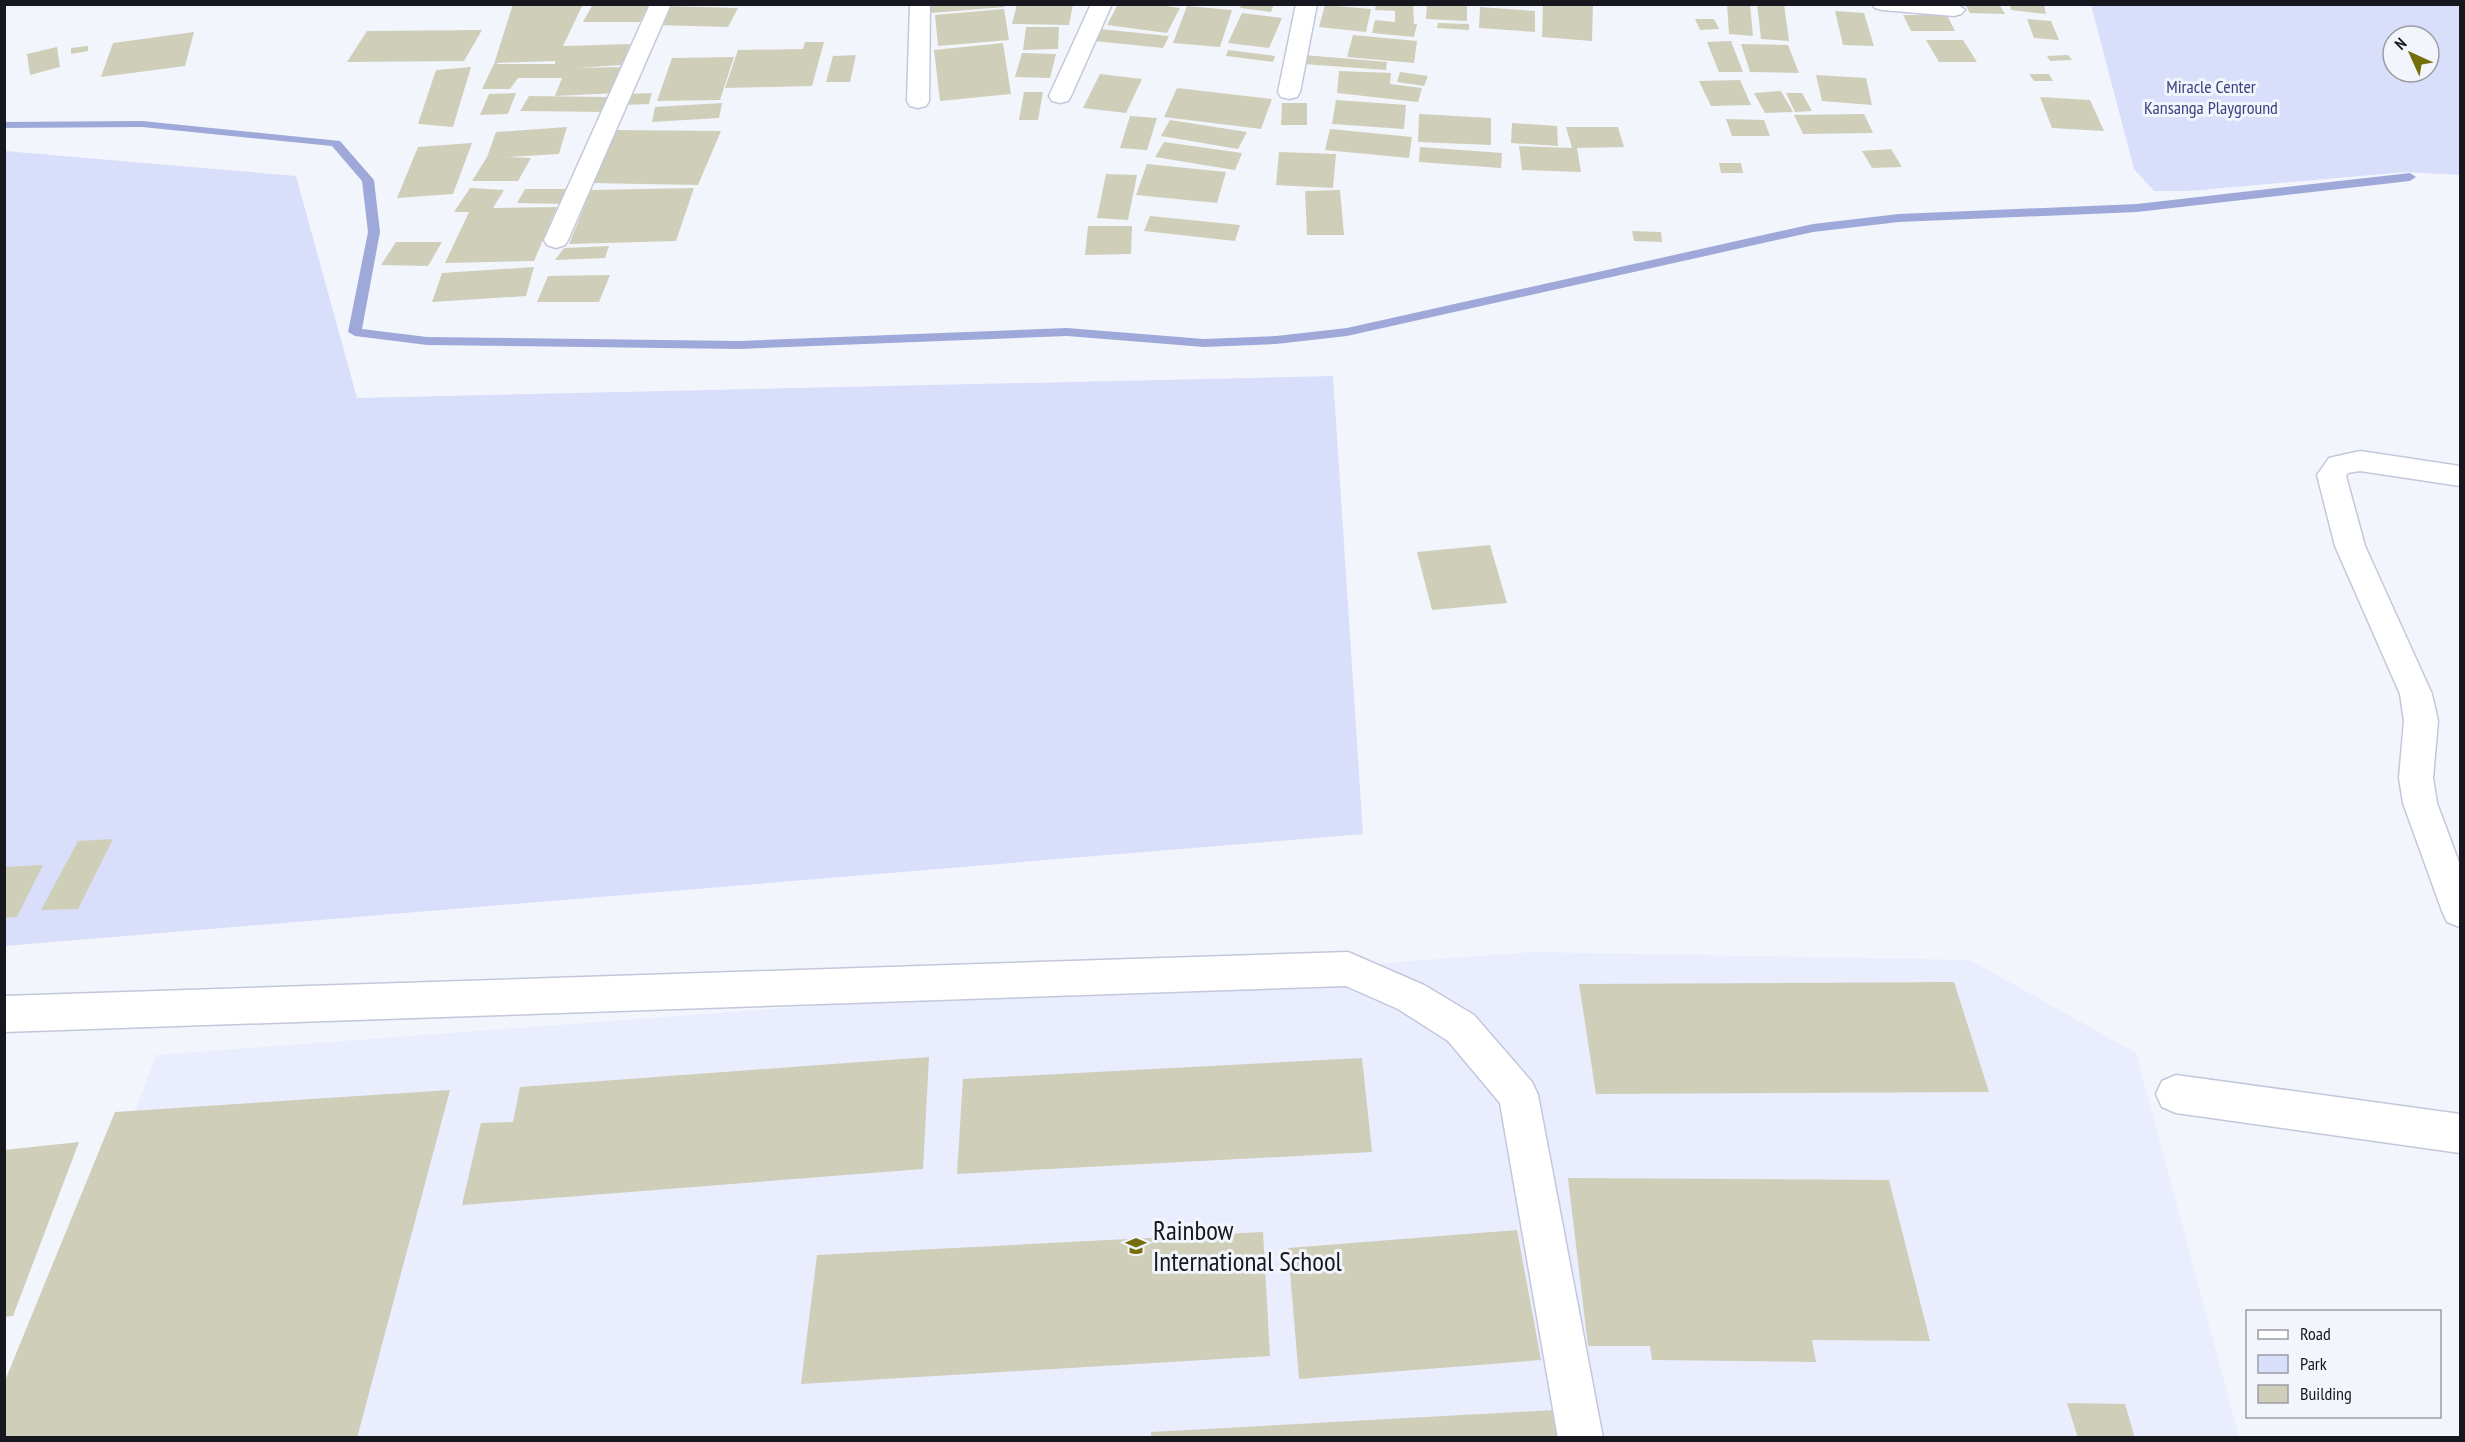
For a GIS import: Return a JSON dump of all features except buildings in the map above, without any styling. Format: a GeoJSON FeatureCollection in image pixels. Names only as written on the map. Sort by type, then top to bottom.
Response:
{"type":"FeatureCollection","features":[{"type":"Feature","properties":{"kind":"street"},"geometry":{"type":"LineString","coordinates":[[556,240],[661,4]]}},
{"type":"Feature","properties":{"kind":"street"},"geometry":{"type":"LineString","coordinates":[[918,101],[920,4]]}},
{"type":"Feature","properties":{"kind":"street"},"geometry":{"type":"LineString","coordinates":[[1060,96],[1102,4]]}},
{"type":"Feature","properties":{"kind":"street"},"geometry":{"type":"LineString","coordinates":[[1289,92],[1307,4]]}},
{"type":"Feature","properties":{"kind":"street"},"geometry":{"type":"LineString","coordinates":[[1882,4],[1954,10]]}},
{"type":"Feature","properties":{"kind":"street"},"geometry":{"type":"LineString","coordinates":[[2460,476],[2360,461],[2339,465],[2331,476],[2350,546],[2416,694],[2421,722],[2416,778],[2420,803],[2460,911]]}},
{"type":"Feature","properties":{"kind":"street"},"geometry":{"type":"LineString","coordinates":[[4,1014],[1348,969],[1411,997],[1461,1028],[1518,1095],[1581,1437]]}},
{"type":"Feature","properties":{"kind":"street"},"geometry":{"type":"LineString","coordinates":[[2176,1094],[2460,1134]]}},
{"type":"Feature","properties":{"kind":"shaded area","name":"Rainbow International School"},"geometry":{"type":"Polygon","coordinates":[[[1534,952],[1970,960],[2136,1053],[2239,1437],[14,1438],[156,1055],[1534,952]]]}},
{"type":"Feature","properties":{"kind":"green space","name":"Miracle Center Kansanga Playground"},"geometry":{"type":"Polygon","coordinates":[[[2091,5],[2460,5],[2460,175],[2406,172],[2189,191],[2154,191],[2134,169],[2091,5]]]}},
{"type":"Feature","properties":{"kind":"green space"},"geometry":{"type":"Polygon","coordinates":[[[5,151],[296,176],[357,398],[1333,376],[1363,834],[5,946],[5,151]]]}},
{"type":"Feature","properties":{"kind":"waterway"},"geometry":{"type":"LineString","coordinates":[[4,125],[142,124],[336,143],[368,180],[374,232],[355,332],[427,341],[739,345],[1067,332],[1204,343],[1276,340],[1347,332],[1813,228],[1899,218],[2137,208],[2410,177]]}},
{"type":"Feature","properties":{"kind":"place","name":"Rainbow International School"},"geometry":{"type":"Point","coordinates":[1136,1246]}}]}
